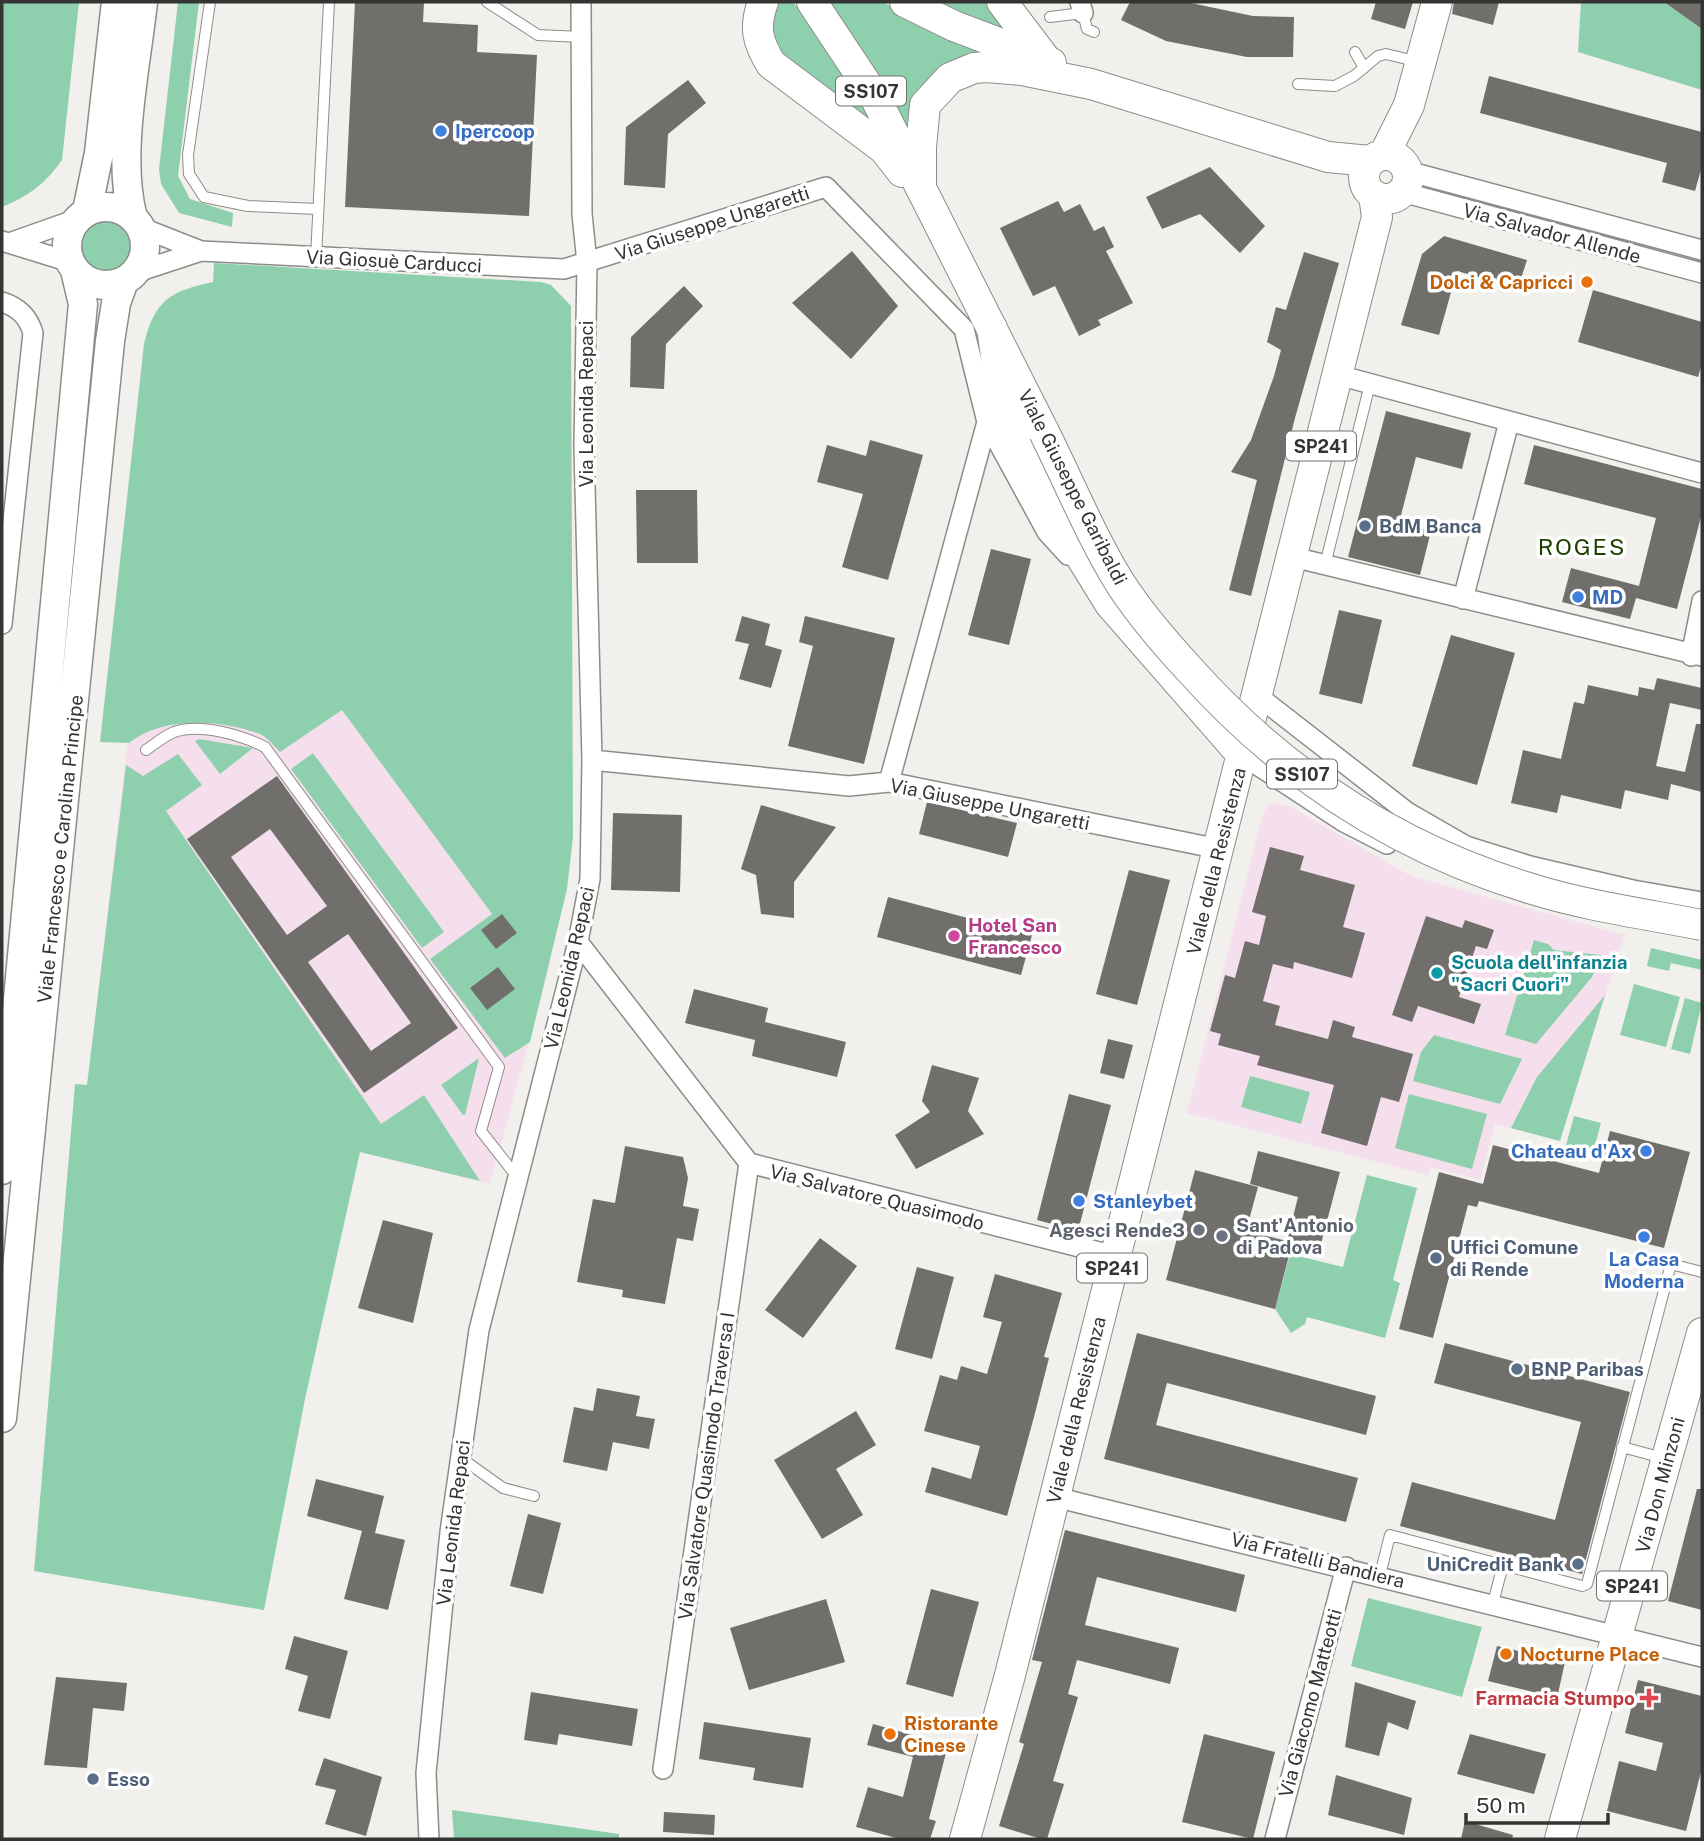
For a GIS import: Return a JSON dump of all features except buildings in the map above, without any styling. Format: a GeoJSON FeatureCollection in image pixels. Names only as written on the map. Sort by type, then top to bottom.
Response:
{"type":"FeatureCollection","features":[{"type":"Feature","properties":{"kind":"main road"},"geometry":{"type":"LineString","coordinates":[[763,2],[756,25],[758,43],[771,64],[884,149],[926,197]]}},
{"type":"Feature","properties":{"kind":"main road","name":"Viale Giuseppe Garibaldi"},"geometry":{"type":"LineString","coordinates":[[812,2],[875,97],[1121,584],[1165,642],[1226,710],[1281,758],[1352,810],[1444,857],[1532,889],[1702,925]]}},
{"type":"Feature","properties":{"kind":"main road"},"geometry":{"type":"LineString","coordinates":[[905,2],[954,26],[1046,60],[1091,84]]}},
{"type":"Feature","properties":{"kind":"main road"},"geometry":{"type":"LineString","coordinates":[[1002,2],[1046,60]]}},
{"type":"Feature","properties":{"kind":"main road","name":"SP241"},"geometry":{"type":"LineString","coordinates":[[1258,696],[1377,217],[1384,176],[1409,105],[1437,2]]}},
{"type":"Feature","properties":{"kind":"main road"},"geometry":{"type":"LineString","coordinates":[[926,197],[921,147],[925,105],[950,78],[974,68],[987,67],[1022,70],[1091,84],[1384,176]]}},
{"type":"Feature","properties":{"kind":"main road"},"geometry":{"type":"LineString","coordinates":[[992,328],[1003,404],[1054,513],[1110,604],[1242,755]]}},
{"type":"Feature","properties":{"kind":"main road","name":"Viale della Resistenza"},"geometry":{"type":"LineString","coordinates":[[965,1839],[1055,1497],[1258,696]]}},
{"type":"Feature","properties":{"kind":"main road","name":"Via Don Minzoni"},"geometry":{"type":"LineString","coordinates":[[1560,1839],[1702,1333]]}},
{"type":"Feature","properties":{"kind":"street","name":"Viale Francesco e Carolina Principe"},"geometry":{"type":"LineString","coordinates":[[2,1170],[83,304],[67,243],[82,215],[99,153],[116,2]]}},
{"type":"Feature","properties":{"kind":"street","name":"Viale Francesco e Carolina Principe"},"geometry":{"type":"LineString","coordinates":[[2,1418],[110,341],[116,303],[145,249],[125,189],[143,2]]}},
{"type":"Feature","properties":{"kind":"street","name":"Via Leonida Repaci"},"geometry":{"type":"LineString","coordinates":[[429,1839],[426,1773],[461,1458],[479,1330],[578,942],[590,878],[592,760],[584,447],[587,263],[582,214],[581,2]]}},
{"type":"Feature","properties":{"kind":"street","name":"Via Salvador Allende"},"geometry":{"type":"LineString","coordinates":[[1384,176],[1702,250]]}},
{"type":"Feature","properties":{"kind":"street","name":"Via Salvador Allende"},"geometry":{"type":"LineString","coordinates":[[1384,176],[1702,273]]}},
{"type":"Feature","properties":{"kind":"street","name":"Via Giuseppe Ungaretti"},"geometry":{"type":"LineString","coordinates":[[587,263],[826,187],[964,329],[987,422],[1047,532],[1110,604]]}},
{"type":"Feature","properties":{"kind":"street"},"geometry":{"type":"LineString","coordinates":[[7,242],[111,207],[137,222]]}},
{"type":"Feature","properties":{"kind":"street","name":"Via Giosuè Carducci"},"geometry":{"type":"LineString","coordinates":[[137,222],[201,251],[564,269],[587,263]]}},
{"type":"Feature","properties":{"kind":"street"},"geometry":{"type":"LineString","coordinates":[[7,242],[72,266],[97,284],[129,277]]}},
{"type":"Feature","properties":{"kind":"street","name":"Via Giosuè Carducci"},"geometry":{"type":"LineString","coordinates":[[129,277],[201,251]]}},
{"type":"Feature","properties":{"kind":"street"},"geometry":{"type":"LineString","coordinates":[[2,302],[15,307],[24,315],[33,333],[2,624]]}},
{"type":"Feature","properties":{"kind":"street"},"geometry":{"type":"LineString","coordinates":[[1338,375],[1702,473]]}},
{"type":"Feature","properties":{"kind":"street"},"geometry":{"type":"LineString","coordinates":[[889,782],[987,422]]}},
{"type":"Feature","properties":{"kind":"street"},"geometry":{"type":"LineString","coordinates":[[1463,599],[1509,422]]}},
{"type":"Feature","properties":{"kind":"street"},"geometry":{"type":"LineString","coordinates":[[1293,557],[1697,656],[1702,601]]}},
{"type":"Feature","properties":{"kind":"street"},"geometry":{"type":"LineString","coordinates":[[1258,696],[1407,812],[1466,846],[1556,872],[1633,890],[1702,901]]}},
{"type":"Feature","properties":{"kind":"street"},"geometry":{"type":"LineString","coordinates":[[1242,755],[1344,822],[1421,860],[1522,897],[1702,937]]}},
{"type":"Feature","properties":{"kind":"street","name":"Via Giuseppe Ungaretti"},"geometry":{"type":"LineString","coordinates":[[592,760],[849,786],[889,782],[1219,849]]}},
{"type":"Feature","properties":{"kind":"street","name":"Via Salvatore Quasimodo"},"geometry":{"type":"LineString","coordinates":[[578,942],[749,1163],[1115,1256]]}},
{"type":"Feature","properties":{"kind":"street","name":"Via Salvatore Quasimodo Traversa I"},"geometry":{"type":"LineString","coordinates":[[663,1769],[749,1163]]}},
{"type":"Feature","properties":{"kind":"street","name":"Via Fratelli Bandiera"},"geometry":{"type":"LineString","coordinates":[[1055,1497],[1380,1575],[1702,1657]]}},
{"type":"Feature","properties":{"kind":"street","name":"Via Giacomo Matteotti"},"geometry":{"type":"LineString","coordinates":[[1275,1839],[1346,1567]]}},
{"type":"Feature","properties":{"kind":"lane"},"geometry":{"type":"LineString","coordinates":[[210,2],[188,155],[189,174],[204,197],[248,205],[318,209]]}},
{"type":"Feature","properties":{"kind":"lane"},"geometry":{"type":"LineString","coordinates":[[316,257],[328,2]]}},
{"type":"Feature","properties":{"kind":"lane"},"geometry":{"type":"LineString","coordinates":[[487,2],[538,35],[581,37]]}},
{"type":"Feature","properties":{"kind":"lane"},"geometry":{"type":"LineString","coordinates":[[1050,17],[1082,7],[1087,29],[1094,32]]}},
{"type":"Feature","properties":{"kind":"lane"},"geometry":{"type":"LineString","coordinates":[[1355,52],[1364,68]]}},
{"type":"Feature","properties":{"kind":"lane"},"geometry":{"type":"LineString","coordinates":[[1298,83],[1335,86],[1378,56],[1386,54],[1421,62]]}},
{"type":"Feature","properties":{"kind":"lane"},"geometry":{"type":"LineString","coordinates":[[1325,565],[1370,384]]}},
{"type":"Feature","properties":{"kind":"lane"},"geometry":{"type":"LineString","coordinates":[[146,750],[172,733],[185,730],[228,734],[265,747],[499,1067],[481,1131],[517,1178]]}},
{"type":"Feature","properties":{"kind":"lane"},"geometry":{"type":"LineString","coordinates":[[1380,1575],[1390,1535],[1582,1586],[1587,1584],[1671,1264],[1702,1272]]}},
{"type":"Feature","properties":{"kind":"lane"},"geometry":{"type":"LineString","coordinates":[[1622,1447],[1667,1459]]}},
{"type":"Feature","properties":{"kind":"lane"},"geometry":{"type":"LineString","coordinates":[[461,1458],[503,1488],[534,1496]]}},
{"type":"Feature","properties":{"kind":"lane"},"geometry":{"type":"LineString","coordinates":[[1493,1603],[1503,1565]]}},
{"type":"Feature","properties":{"kind":"shaded area"},"geometry":{"type":"Polygon","coordinates":[[[133,696],[421,705],[551,961],[490,1184],[87,1086],[133,696]]]}},
{"type":"Feature","properties":{"kind":"shaded area"},"geometry":{"type":"Polygon","coordinates":[[[1274,803],[1291,807],[1411,876],[1624,935],[1560,1141],[1495,1124],[1480,1180],[1430,1167],[1428,1175],[1187,1113],[1262,817],[1267,806],[1274,803]]]}},
{"type":"Feature","properties":{"kind":"green space"},"geometry":{"type":"Polygon","coordinates":[[[2,2],[79,2],[62,160],[36,188],[2,207],[2,2]]]}},
{"type":"Feature","properties":{"kind":"green space"},"geometry":{"type":"Polygon","coordinates":[[[178,2],[199,2],[178,176],[190,199],[233,213],[232,227],[179,213],[161,184],[159,169],[178,2]]]}},
{"type":"Feature","properties":{"kind":"green space"},"geometry":{"type":"Polygon","coordinates":[[[772,2],[793,2],[829,49],[879,134],[780,62],[765,22],[772,2]]]}},
{"type":"Feature","properties":{"kind":"green space"},"geometry":{"type":"Polygon","coordinates":[[[828,2],[882,2],[992,54],[909,129],[864,54],[828,2]]]}},
{"type":"Feature","properties":{"kind":"green space"},"geometry":{"type":"Polygon","coordinates":[[[925,2],[991,2],[1009,27],[1000,38],[925,2]]]}},
{"type":"Feature","properties":{"kind":"green space"},"geometry":{"type":"Polygon","coordinates":[[[1581,2],[1664,2],[1702,29],[1702,90],[1578,52],[1581,2]]]}},
{"type":"Feature","properties":{"kind":"green space"},"geometry":{"type":"Polygon","coordinates":[[[105,215],[121,220],[129,228],[134,244],[129,260],[121,268],[105,273],[89,268],[81,260],[76,244],[81,228],[89,220],[105,215]]]}},
{"type":"Feature","properties":{"kind":"green space"},"geometry":{"type":"Polygon","coordinates":[[[214,263],[541,282],[551,285],[571,306],[573,837],[567,889],[530,1042],[505,1058],[430,959],[492,914],[342,710],[280,752],[260,734],[210,723],[174,724],[142,734],[129,743],[100,742],[144,344],[148,329],[160,307],[186,289],[213,282],[214,263]]]}},
{"type":"Feature","properties":{"kind":"green space"},"geometry":{"type":"Polygon","coordinates":[[[199,739],[253,748],[220,774],[195,741],[199,739]]]}},
{"type":"Feature","properties":{"kind":"green space"},"geometry":{"type":"Polygon","coordinates":[[[313,753],[444,932],[422,948],[291,769],[313,753]]]}},
{"type":"Feature","properties":{"kind":"green space"},"geometry":{"type":"Polygon","coordinates":[[[178,754],[202,785],[166,811],[381,1124],[424,1095],[480,1181],[360,1152],[305,1399],[264,1610],[34,1571],[75,1084],[87,1085],[126,765],[143,776],[178,754]]]}},
{"type":"Feature","properties":{"kind":"green space"},"geometry":{"type":"Polygon","coordinates":[[[1534,940],[1548,944],[1554,950],[1601,955],[1592,977],[1536,1044],[1505,1035],[1534,940]]]}},
{"type":"Feature","properties":{"kind":"green space"},"geometry":{"type":"Polygon","coordinates":[[[1651,948],[1702,960],[1702,970],[1671,963],[1669,971],[1647,966],[1651,948]]]}},
{"type":"Feature","properties":{"kind":"green space"},"geometry":{"type":"Polygon","coordinates":[[[1634,984],[1680,997],[1666,1047],[1620,1035],[1634,984]]]}},
{"type":"Feature","properties":{"kind":"green space"},"geometry":{"type":"Polygon","coordinates":[[[1605,995],[1560,1141],[1511,1128],[1537,1077],[1605,995]]]}},
{"type":"Feature","properties":{"kind":"green space"},"geometry":{"type":"Polygon","coordinates":[[[1685,998],[1702,1003],[1690,1054],[1671,1049],[1685,998]]]}},
{"type":"Feature","properties":{"kind":"green space"},"geometry":{"type":"Polygon","coordinates":[[[1434,1035],[1522,1059],[1500,1104],[1413,1081],[1421,1052],[1434,1035]]]}},
{"type":"Feature","properties":{"kind":"green space"},"geometry":{"type":"Polygon","coordinates":[[[479,1058],[465,1115],[463,1115],[441,1085],[479,1058]]]}},
{"type":"Feature","properties":{"kind":"green space"},"geometry":{"type":"Polygon","coordinates":[[[1250,1076],[1310,1092],[1301,1124],[1241,1107],[1250,1076]]]}},
{"type":"Feature","properties":{"kind":"green space"},"geometry":{"type":"Polygon","coordinates":[[[1409,1094],[1487,1114],[1472,1169],[1395,1148],[1409,1094]]]}},
{"type":"Feature","properties":{"kind":"green space"},"geometry":{"type":"Polygon","coordinates":[[[1574,1116],[1601,1123],[1592,1156],[1565,1149],[1574,1116]]]}},
{"type":"Feature","properties":{"kind":"green space"},"geometry":{"type":"Polygon","coordinates":[[[1367,1175],[1417,1188],[1393,1280],[1400,1283],[1385,1338],[1307,1317],[1305,1324],[1291,1333],[1275,1309],[1290,1254],[1343,1267],[1367,1175]]]}},
{"type":"Feature","properties":{"kind":"green space"},"geometry":{"type":"Polygon","coordinates":[[[1368,1598],[1482,1627],[1462,1697],[1351,1666],[1368,1598]]]}},
{"type":"Feature","properties":{"kind":"green space"},"geometry":{"type":"Polygon","coordinates":[[[452,1810],[619,1834],[619,1839],[454,1839],[452,1810]]]}},
{"type":"Feature","properties":{"kind":"place","name":"Ipercoop"},"geometry":{"type":"Point","coordinates":[441,131]}},
{"type":"Feature","properties":{"kind":"place","name":"Dolci & Capricci"},"geometry":{"type":"Point","coordinates":[1587,282]}},
{"type":"Feature","properties":{"kind":"place","name":"BdM Banca"},"geometry":{"type":"Point","coordinates":[1365,526]}},
{"type":"Feature","properties":{"kind":"place","name":"MD"},"geometry":{"type":"Point","coordinates":[1578,597]}},
{"type":"Feature","properties":{"kind":"place","name":"Hotel San Francesco"},"geometry":{"type":"Point","coordinates":[954,936]}},
{"type":"Feature","properties":{"kind":"place","name":"Scuola dell'infanzia \"Sacri Cuori\""},"geometry":{"type":"Point","coordinates":[1437,973]}},
{"type":"Feature","properties":{"kind":"place","name":"Chateau d'Ax"},"geometry":{"type":"Point","coordinates":[1646,1151]}},
{"type":"Feature","properties":{"kind":"place","name":"Stanleybet"},"geometry":{"type":"Point","coordinates":[1079,1201]}},
{"type":"Feature","properties":{"kind":"place","name":"Agesci Rende3"},"geometry":{"type":"Point","coordinates":[1199,1230]}},
{"type":"Feature","properties":{"kind":"place","name":"Sant'Antonio di Padova"},"geometry":{"type":"Point","coordinates":[1222,1236]}},
{"type":"Feature","properties":{"kind":"place","name":"La Casa Moderna"},"geometry":{"type":"Point","coordinates":[1644,1237]}},
{"type":"Feature","properties":{"kind":"place","name":"Uffici Comune di Rende"},"geometry":{"type":"Point","coordinates":[1436,1258]}},
{"type":"Feature","properties":{"kind":"place","name":"BNP Paribas"},"geometry":{"type":"Point","coordinates":[1517,1369]}},
{"type":"Feature","properties":{"kind":"place","name":"UniCredit Bank"},"geometry":{"type":"Point","coordinates":[1578,1564]}},
{"type":"Feature","properties":{"kind":"place","name":"Nocturne Place"},"geometry":{"type":"Point","coordinates":[1506,1654]}},
{"type":"Feature","properties":{"kind":"place","name":"Farmacia Stumpo"},"geometry":{"type":"Point","coordinates":[1649,1698]}},
{"type":"Feature","properties":{"kind":"place","name":"Ristorante Cinese"},"geometry":{"type":"Point","coordinates":[890,1734]}},
{"type":"Feature","properties":{"kind":"place","name":"Esso"},"geometry":{"type":"Point","coordinates":[93,1779]}},
{"type":"Feature","properties":{"kind":"district","name":"ROGES"},"geometry":{"type":"Point","coordinates":[1582,546]}}]}
